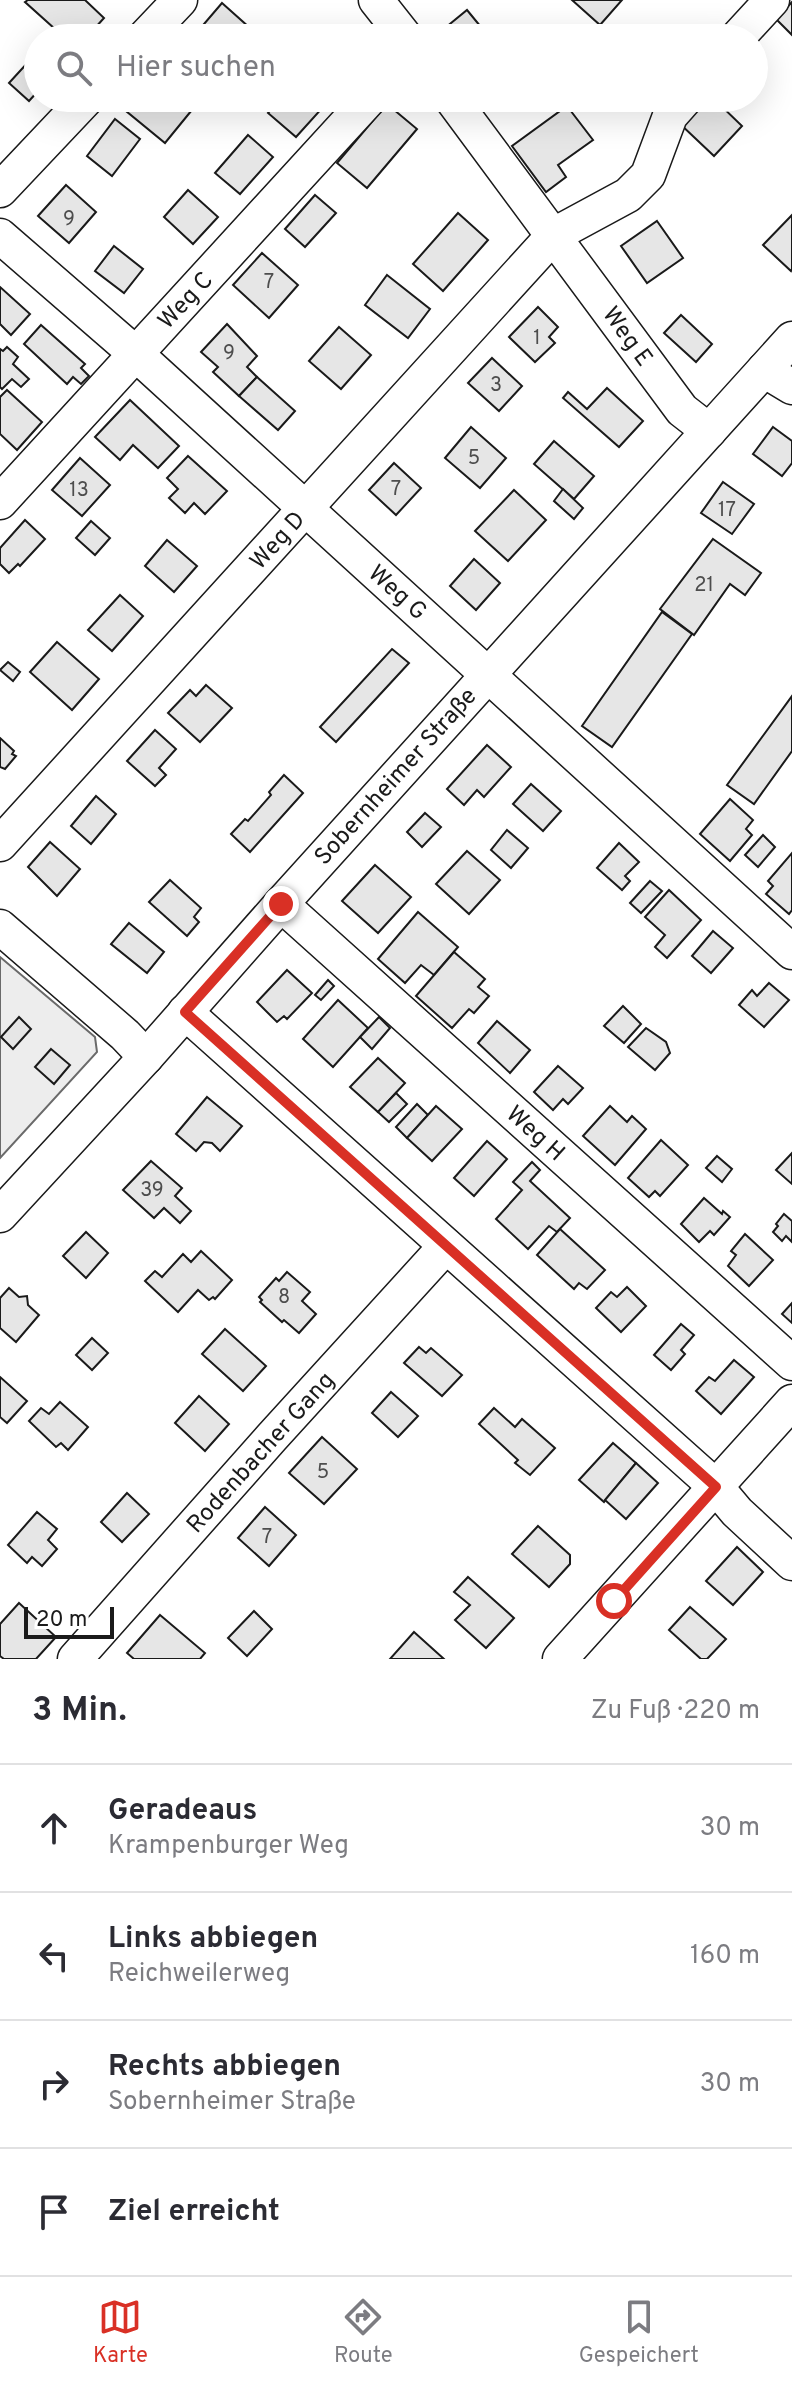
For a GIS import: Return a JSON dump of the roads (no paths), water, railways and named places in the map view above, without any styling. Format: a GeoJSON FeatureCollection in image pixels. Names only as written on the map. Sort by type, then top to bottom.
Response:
{"type":"FeatureCollection","features":[{"type":"Feature","properties":{"kind":"street"},"geometry":{"type":"LineString","coordinates":[[157,24],[180,0]]}},
{"type":"Feature","properties":{"kind":"street"},"geometry":{"type":"LineString","coordinates":[[376,0],[395,24]]}},
{"type":"Feature","properties":{"kind":"street"},"geometry":{"type":"LineString","coordinates":[[750,24],[772,0]]}},
{"type":"Feature","properties":{"kind":"street"},"geometry":{"type":"LineString","coordinates":[[0,190],[74,112]]}},
{"type":"Feature","properties":{"kind":"street","name":"Weg C"},"geometry":{"type":"LineString","coordinates":[[0,502],[357,112]]}},
{"type":"Feature","properties":{"kind":"street","name":"Weg E"},"geometry":{"type":"LineString","coordinates":[[462,112],[682,410],[709,431]]}},
{"type":"Feature","properties":{"kind":"street"},"geometry":{"type":"LineString","coordinates":[[554,235],[628,195],[648,175],[674,112]]}},
{"type":"Feature","properties":{"kind":"street","name":"Weg D"},"geometry":{"type":"LineString","coordinates":[[0,844],[554,235]]}},
{"type":"Feature","properties":{"kind":"street","name":"Weg G"},"geometry":{"type":"LineString","coordinates":[[0,236],[136,354],[792,952]]}},
{"type":"Feature","properties":{"kind":"street","name":"Sobernheimer Straße"},"geometry":{"type":"LineString","coordinates":[[0,1215],[709,431],[778,378],[792,339]]}},
{"type":"Feature","properties":{"kind":"street","name":"Weg H"},"geometry":{"type":"LineString","coordinates":[[281,904],[792,1363]]}},
{"type":"Feature","properties":{"kind":"street"},"geometry":{"type":"LineString","coordinates":[[0,927],[125,1035],[146,1057]]}},
{"type":"Feature","properties":{"kind":"street"},"geometry":{"type":"LineString","coordinates":[[185,1012],[716,1487],[737,1512],[792,1563]]}},
{"type":"Feature","properties":{"kind":"street","name":"Rodenbacher Gang"},"geometry":{"type":"LineString","coordinates":[[75,1659],[446,1246]]}},
{"type":"Feature","properties":{"kind":"street"},"geometry":{"type":"LineString","coordinates":[[560,1659],[792,1402]]}}]}
